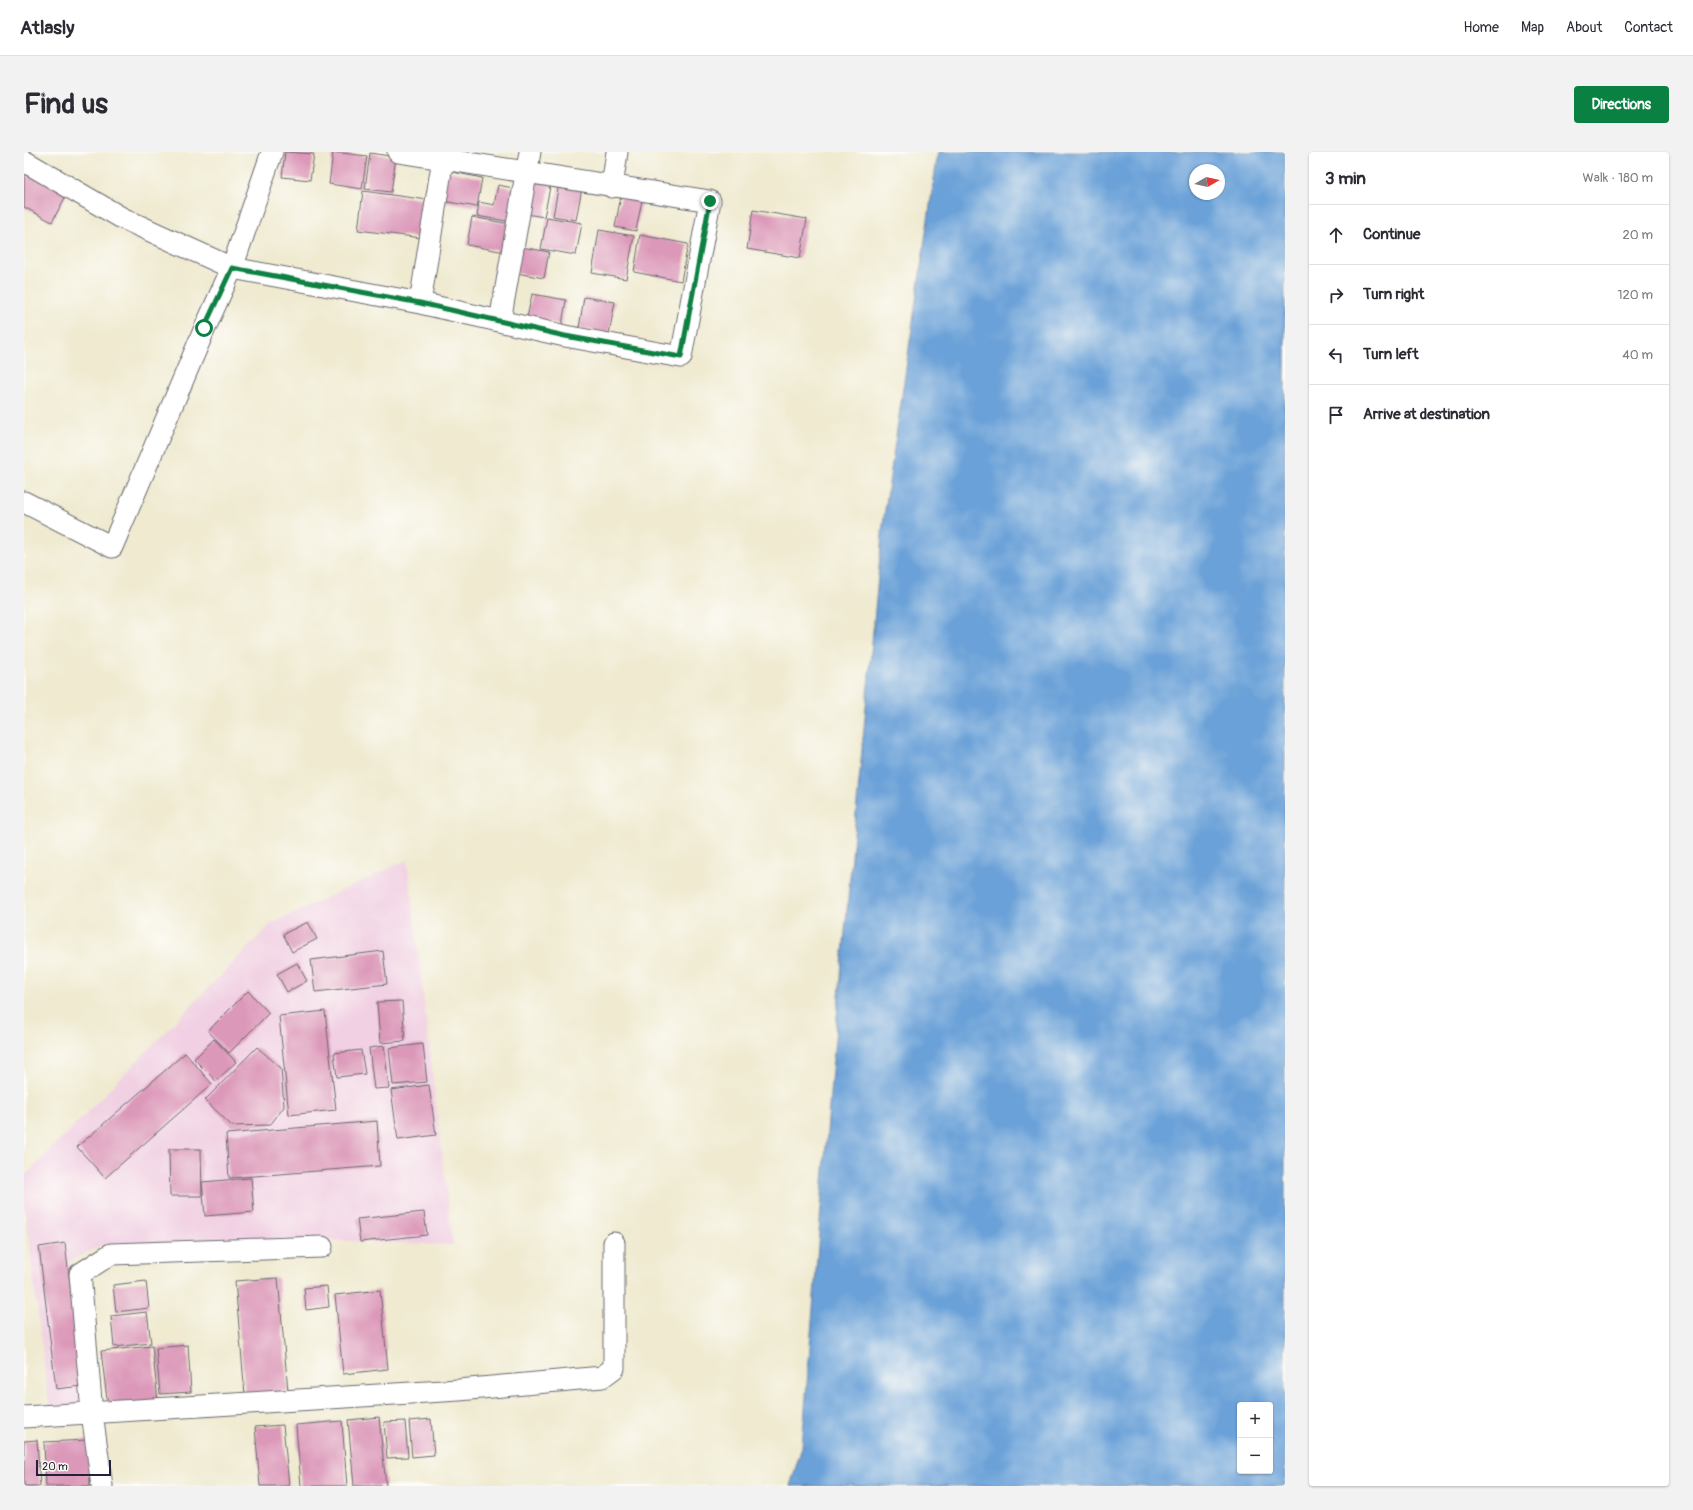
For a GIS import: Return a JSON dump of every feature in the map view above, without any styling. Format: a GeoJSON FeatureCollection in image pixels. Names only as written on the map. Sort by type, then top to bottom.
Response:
{"type":"FeatureCollection","features":[{"type":"Feature","properties":{"kind":"street"},"geometry":{"type":"LineString","coordinates":[[24,502],[112,547],[204,328],[232,268],[272,152]]}},
{"type":"Feature","properties":{"kind":"street"},"geometry":{"type":"LineString","coordinates":[[24,161],[122,218],[232,268],[420,303],[565,336],[681,357],[710,201],[526,173],[444,155],[398,152]]}},
{"type":"Feature","properties":{"kind":"street"},"geometry":{"type":"LineString","coordinates":[[500,321],[530,152]]}},
{"type":"Feature","properties":{"kind":"street"},"geometry":{"type":"LineString","coordinates":[[612,187],[617,152]]}},
{"type":"Feature","properties":{"kind":"street"},"geometry":{"type":"LineString","coordinates":[[420,303],[444,155]]}},
{"type":"Feature","properties":{"kind":"street"},"geometry":{"type":"LineString","coordinates":[[24,1417],[459,1390],[602,1376],[614,1368],[614,1244]]}},
{"type":"Feature","properties":{"kind":"street"},"geometry":{"type":"LineString","coordinates":[[102,1486],[92,1413],[80,1274],[111,1254],[322,1247]]}},
{"type":"Feature","properties":{"kind":"shaded area"},"geometry":{"type":"Polygon","coordinates":[[[407,860],[453,1245],[290,1239],[102,1245],[69,1261],[86,1406],[50,1410],[24,1204],[24,1177],[271,924],[407,860]]]}},
{"type":"Feature","properties":{"kind":"water"},"geometry":{"type":"Polygon","coordinates":[[[938,152],[1285,152],[1285,1486],[790,1486],[802,1447],[831,1082],[883,524],[938,152]]]}},
{"type":"Feature","properties":{"kind":"building"},"geometry":{"type":"Polygon","coordinates":[[[285,152],[314,154],[310,180],[282,177],[285,152]]]}},
{"type":"Feature","properties":{"kind":"building"},"geometry":{"type":"Polygon","coordinates":[[[333,152],[367,156],[362,189],[329,184],[333,152]]]}},
{"type":"Feature","properties":{"kind":"building"},"geometry":{"type":"Polygon","coordinates":[[[370,153],[396,157],[391,192],[365,189],[370,153]]]}},
{"type":"Feature","properties":{"kind":"building"},"geometry":{"type":"Polygon","coordinates":[[[24,167],[69,190],[52,222],[24,207],[24,167]]]}},
{"type":"Feature","properties":{"kind":"building"},"geometry":{"type":"Polygon","coordinates":[[[443,170],[482,178],[477,207],[437,200],[443,170]]]}},
{"type":"Feature","properties":{"kind":"building"},"geometry":{"type":"Polygon","coordinates":[[[533,179],[551,182],[544,217],[526,214],[533,179]]]}},
{"type":"Feature","properties":{"kind":"building"},"geometry":{"type":"Polygon","coordinates":[[[559,184],[582,188],[576,220],[553,216],[559,184]]]}},
{"type":"Feature","properties":{"kind":"building"},"geometry":{"type":"Polygon","coordinates":[[[498,185],[523,190],[517,223],[477,216],[479,202],[494,205],[498,185]]]}},
{"type":"Feature","properties":{"kind":"building"},"geometry":{"type":"Polygon","coordinates":[[[363,191],[428,200],[422,238],[358,230],[363,191]]]}},
{"type":"Feature","properties":{"kind":"building"},"geometry":{"type":"Polygon","coordinates":[[[621,196],[642,200],[636,231],[615,227],[621,196]]]}},
{"type":"Feature","properties":{"kind":"building"},"geometry":{"type":"Polygon","coordinates":[[[753,210],[807,219],[800,258],[747,249],[753,210]]]}},
{"type":"Feature","properties":{"kind":"building"},"geometry":{"type":"Polygon","coordinates":[[[472,217],[510,224],[505,252],[467,245],[472,217]]]}},
{"type":"Feature","properties":{"kind":"building"},"geometry":{"type":"Polygon","coordinates":[[[547,217],[582,223],[576,255],[541,249],[547,217]]]}},
{"type":"Feature","properties":{"kind":"building"},"geometry":{"type":"Polygon","coordinates":[[[599,230],[634,236],[626,279],[592,273],[599,230]]]}},
{"type":"Feature","properties":{"kind":"building"},"geometry":{"type":"Polygon","coordinates":[[[640,235],[688,244],[681,281],[634,272],[640,235]]]}},
{"type":"Feature","properties":{"kind":"building"},"geometry":{"type":"Polygon","coordinates":[[[521,247],[549,252],[544,278],[516,273],[521,247]]]}},
{"type":"Feature","properties":{"kind":"building"},"geometry":{"type":"Polygon","coordinates":[[[532,294],[566,300],[562,325],[527,318],[532,294]]]}},
{"type":"Feature","properties":{"kind":"building"},"geometry":{"type":"Polygon","coordinates":[[[584,297],[615,302],[609,334],[579,328],[584,297]]]}},
{"type":"Feature","properties":{"kind":"building"},"geometry":{"type":"Polygon","coordinates":[[[308,922],[317,939],[292,952],[283,934],[308,922]]]}},
{"type":"Feature","properties":{"kind":"building"},"geometry":{"type":"Polygon","coordinates":[[[383,951],[387,984],[315,992],[311,960],[383,951]]]}},
{"type":"Feature","properties":{"kind":"building"},"geometry":{"type":"Polygon","coordinates":[[[297,963],[307,981],[287,992],[277,974],[297,963]]]}},
{"type":"Feature","properties":{"kind":"building"},"geometry":{"type":"Polygon","coordinates":[[[248,991],[269,1013],[229,1053],[208,1031],[248,991]]]}},
{"type":"Feature","properties":{"kind":"building"},"geometry":{"type":"Polygon","coordinates":[[[402,1001],[405,1041],[380,1043],[377,1002],[402,1001]]]}},
{"type":"Feature","properties":{"kind":"building"},"geometry":{"type":"Polygon","coordinates":[[[325,1011],[336,1110],[289,1115],[279,1016],[325,1011]]]}},
{"type":"Feature","properties":{"kind":"building"},"geometry":{"type":"Polygon","coordinates":[[[214,1039],[236,1062],[216,1081],[194,1059],[214,1039]]]}},
{"type":"Feature","properties":{"kind":"building"},"geometry":{"type":"Polygon","coordinates":[[[423,1044],[427,1082],[393,1085],[389,1048],[423,1044]]]}},
{"type":"Feature","properties":{"kind":"building"},"geometry":{"type":"Polygon","coordinates":[[[384,1046],[389,1088],[374,1089],[369,1048],[384,1046]]]}},
{"type":"Feature","properties":{"kind":"building"},"geometry":{"type":"Polygon","coordinates":[[[257,1047],[281,1068],[284,1107],[270,1125],[232,1126],[205,1100],[257,1047]]]}},
{"type":"Feature","properties":{"kind":"building"},"geometry":{"type":"Polygon","coordinates":[[[361,1050],[365,1074],[337,1077],[334,1053],[361,1050]]]}},
{"type":"Feature","properties":{"kind":"building"},"geometry":{"type":"Polygon","coordinates":[[[185,1053],[212,1084],[105,1178],[77,1147],[185,1053]]]}},
{"type":"Feature","properties":{"kind":"building"},"geometry":{"type":"Polygon","coordinates":[[[429,1085],[436,1135],[398,1140],[391,1090],[429,1085]]]}},
{"type":"Feature","properties":{"kind":"building"},"geometry":{"type":"Polygon","coordinates":[[[377,1121],[380,1166],[229,1178],[226,1134],[377,1121]]]}},
{"type":"Feature","properties":{"kind":"building"},"geometry":{"type":"Polygon","coordinates":[[[169,1149],[201,1149],[202,1196],[170,1196],[169,1149]]]}},
{"type":"Feature","properties":{"kind":"building"},"geometry":{"type":"Polygon","coordinates":[[[251,1178],[254,1212],[205,1216],[202,1182],[251,1178]]]}},
{"type":"Feature","properties":{"kind":"building"},"geometry":{"type":"Polygon","coordinates":[[[424,1212],[427,1235],[360,1242],[357,1219],[424,1212]]]}},
{"type":"Feature","properties":{"kind":"building"},"geometry":{"type":"Polygon","coordinates":[[[65,1243],[82,1386],[56,1389],[39,1247],[65,1243]]]}},
{"type":"Feature","properties":{"kind":"building"},"geometry":{"type":"Polygon","coordinates":[[[278,1278],[288,1391],[245,1395],[235,1281],[278,1278]]]}},
{"type":"Feature","properties":{"kind":"building"},"geometry":{"type":"Polygon","coordinates":[[[146,1281],[149,1308],[116,1312],[113,1285],[146,1281]]]}},
{"type":"Feature","properties":{"kind":"building"},"geometry":{"type":"Polygon","coordinates":[[[327,1286],[329,1307],[306,1310],[304,1288],[327,1286]]]}},
{"type":"Feature","properties":{"kind":"building"},"geometry":{"type":"Polygon","coordinates":[[[380,1290],[388,1369],[343,1374],[335,1295],[380,1290]]]}},
{"type":"Feature","properties":{"kind":"building"},"geometry":{"type":"Polygon","coordinates":[[[147,1312],[151,1343],[114,1347],[111,1316],[147,1312]]]}},
{"type":"Feature","properties":{"kind":"building"},"geometry":{"type":"Polygon","coordinates":[[[188,1345],[191,1392],[160,1394],[156,1348],[188,1345]]]}},
{"type":"Feature","properties":{"kind":"building"},"geometry":{"type":"Polygon","coordinates":[[[152,1346],[158,1401],[108,1407],[101,1351],[152,1346]]]}},
{"type":"Feature","properties":{"kind":"building"},"geometry":{"type":"Polygon","coordinates":[[[379,1417],[386,1486],[354,1486],[348,1420],[379,1417]]]}},
{"type":"Feature","properties":{"kind":"building"},"geometry":{"type":"Polygon","coordinates":[[[431,1419],[434,1455],[412,1457],[409,1421],[431,1419]]]}},
{"type":"Feature","properties":{"kind":"building"},"geometry":{"type":"Polygon","coordinates":[[[342,1421],[347,1486],[301,1486],[296,1425],[342,1421]]]}},
{"type":"Feature","properties":{"kind":"building"},"geometry":{"type":"Polygon","coordinates":[[[405,1421],[408,1457],[387,1458],[384,1422],[405,1421]]]}},
{"type":"Feature","properties":{"kind":"building"},"geometry":{"type":"Polygon","coordinates":[[[283,1425],[289,1486],[260,1486],[255,1427],[283,1425]]]}},
{"type":"Feature","properties":{"kind":"building"},"geometry":{"type":"Polygon","coordinates":[[[37,1440],[40,1486],[24,1486],[24,1441],[37,1440]]]}},
{"type":"Feature","properties":{"kind":"building"},"geometry":{"type":"Polygon","coordinates":[[[88,1440],[90,1486],[46,1486],[44,1442],[88,1440]]]}},
{"type":"Feature","properties":{"kind":"route"},"geometry":{"type":"LineString","coordinates":[[204,328],[232,268],[420,303],[565,336],[681,357],[710,201]]}}]}
